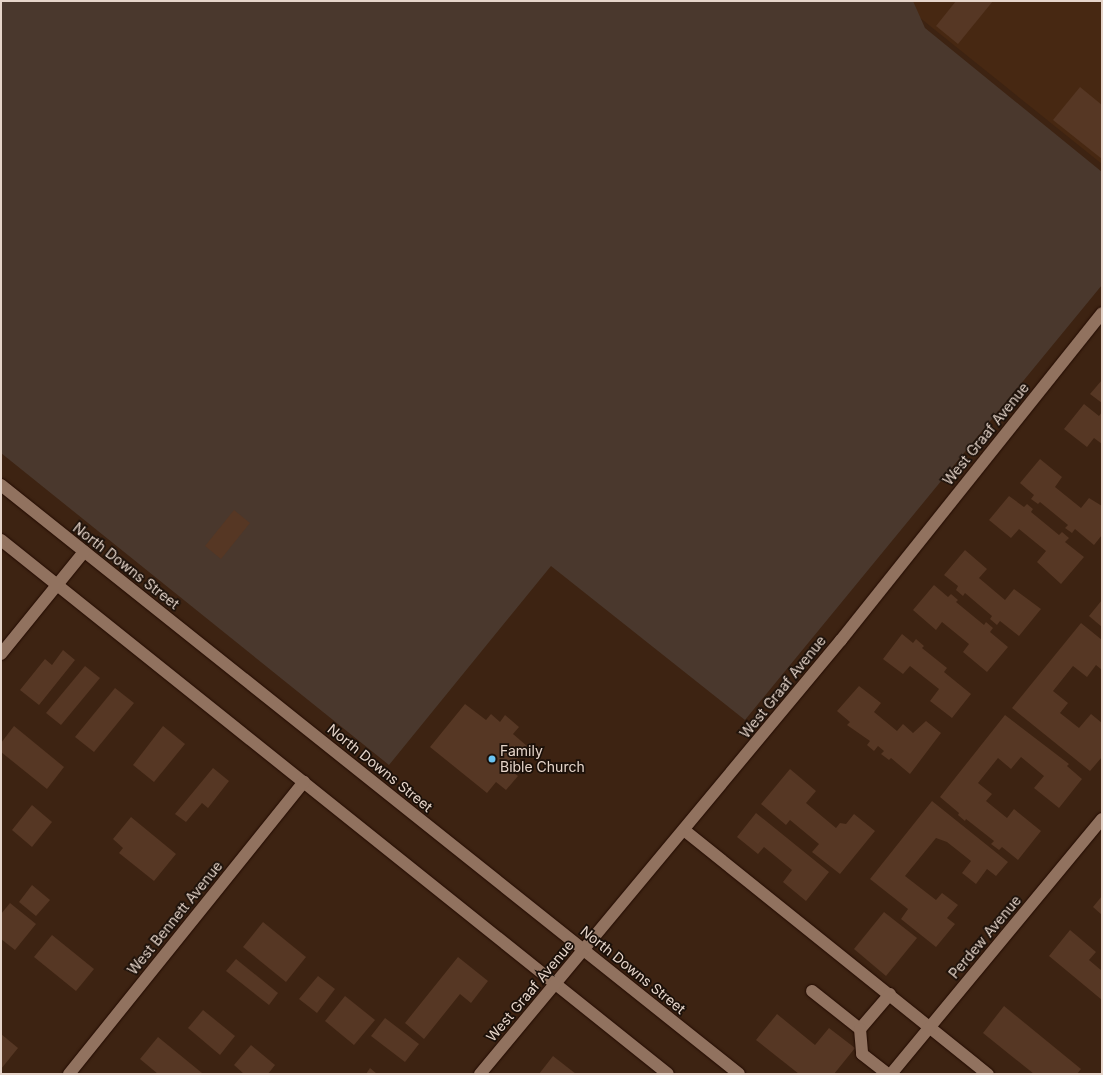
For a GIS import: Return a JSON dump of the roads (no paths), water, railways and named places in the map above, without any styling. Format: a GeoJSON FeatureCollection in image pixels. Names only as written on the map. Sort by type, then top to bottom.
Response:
{"type":"FeatureCollection","features":[{"type":"Feature","properties":{"kind":"street","name":"West Graaf Avenue"},"geometry":{"type":"LineString","coordinates":[[480,1074],[585,951],[845,635],[1102,313]]}},
{"type":"Feature","properties":{"kind":"street","name":"North Downs Street"},"geometry":{"type":"LineString","coordinates":[[1,485],[739,1074]]}},
{"type":"Feature","properties":{"kind":"street"},"geometry":{"type":"LineString","coordinates":[[1,540],[56,586],[304,782],[668,1074]]}},
{"type":"Feature","properties":{"kind":"street"},"geometry":{"type":"LineString","coordinates":[[1,654],[84,552]]}},
{"type":"Feature","properties":{"kind":"street","name":"West Bennett Avenue"},"geometry":{"type":"LineString","coordinates":[[69,1074],[304,782]]}},
{"type":"Feature","properties":{"kind":"street","name":"Perdew Avenue"},"geometry":{"type":"LineString","coordinates":[[891,1074],[1102,819]]}},
{"type":"Feature","properties":{"kind":"street"},"geometry":{"type":"LineString","coordinates":[[684,830],[988,1074]]}},
{"type":"Feature","properties":{"kind":"street"},"geometry":{"type":"LineString","coordinates":[[812,991],[860,1029]]}},
{"type":"Feature","properties":{"kind":"street"},"geometry":{"type":"LineString","coordinates":[[888,1074],[862,1054],[860,1029],[890,994]]}},
{"type":"Feature","properties":{"kind":"place","name":"Family Bible Church"},"geometry":{"type":"Point","coordinates":[492,759]}}]}
